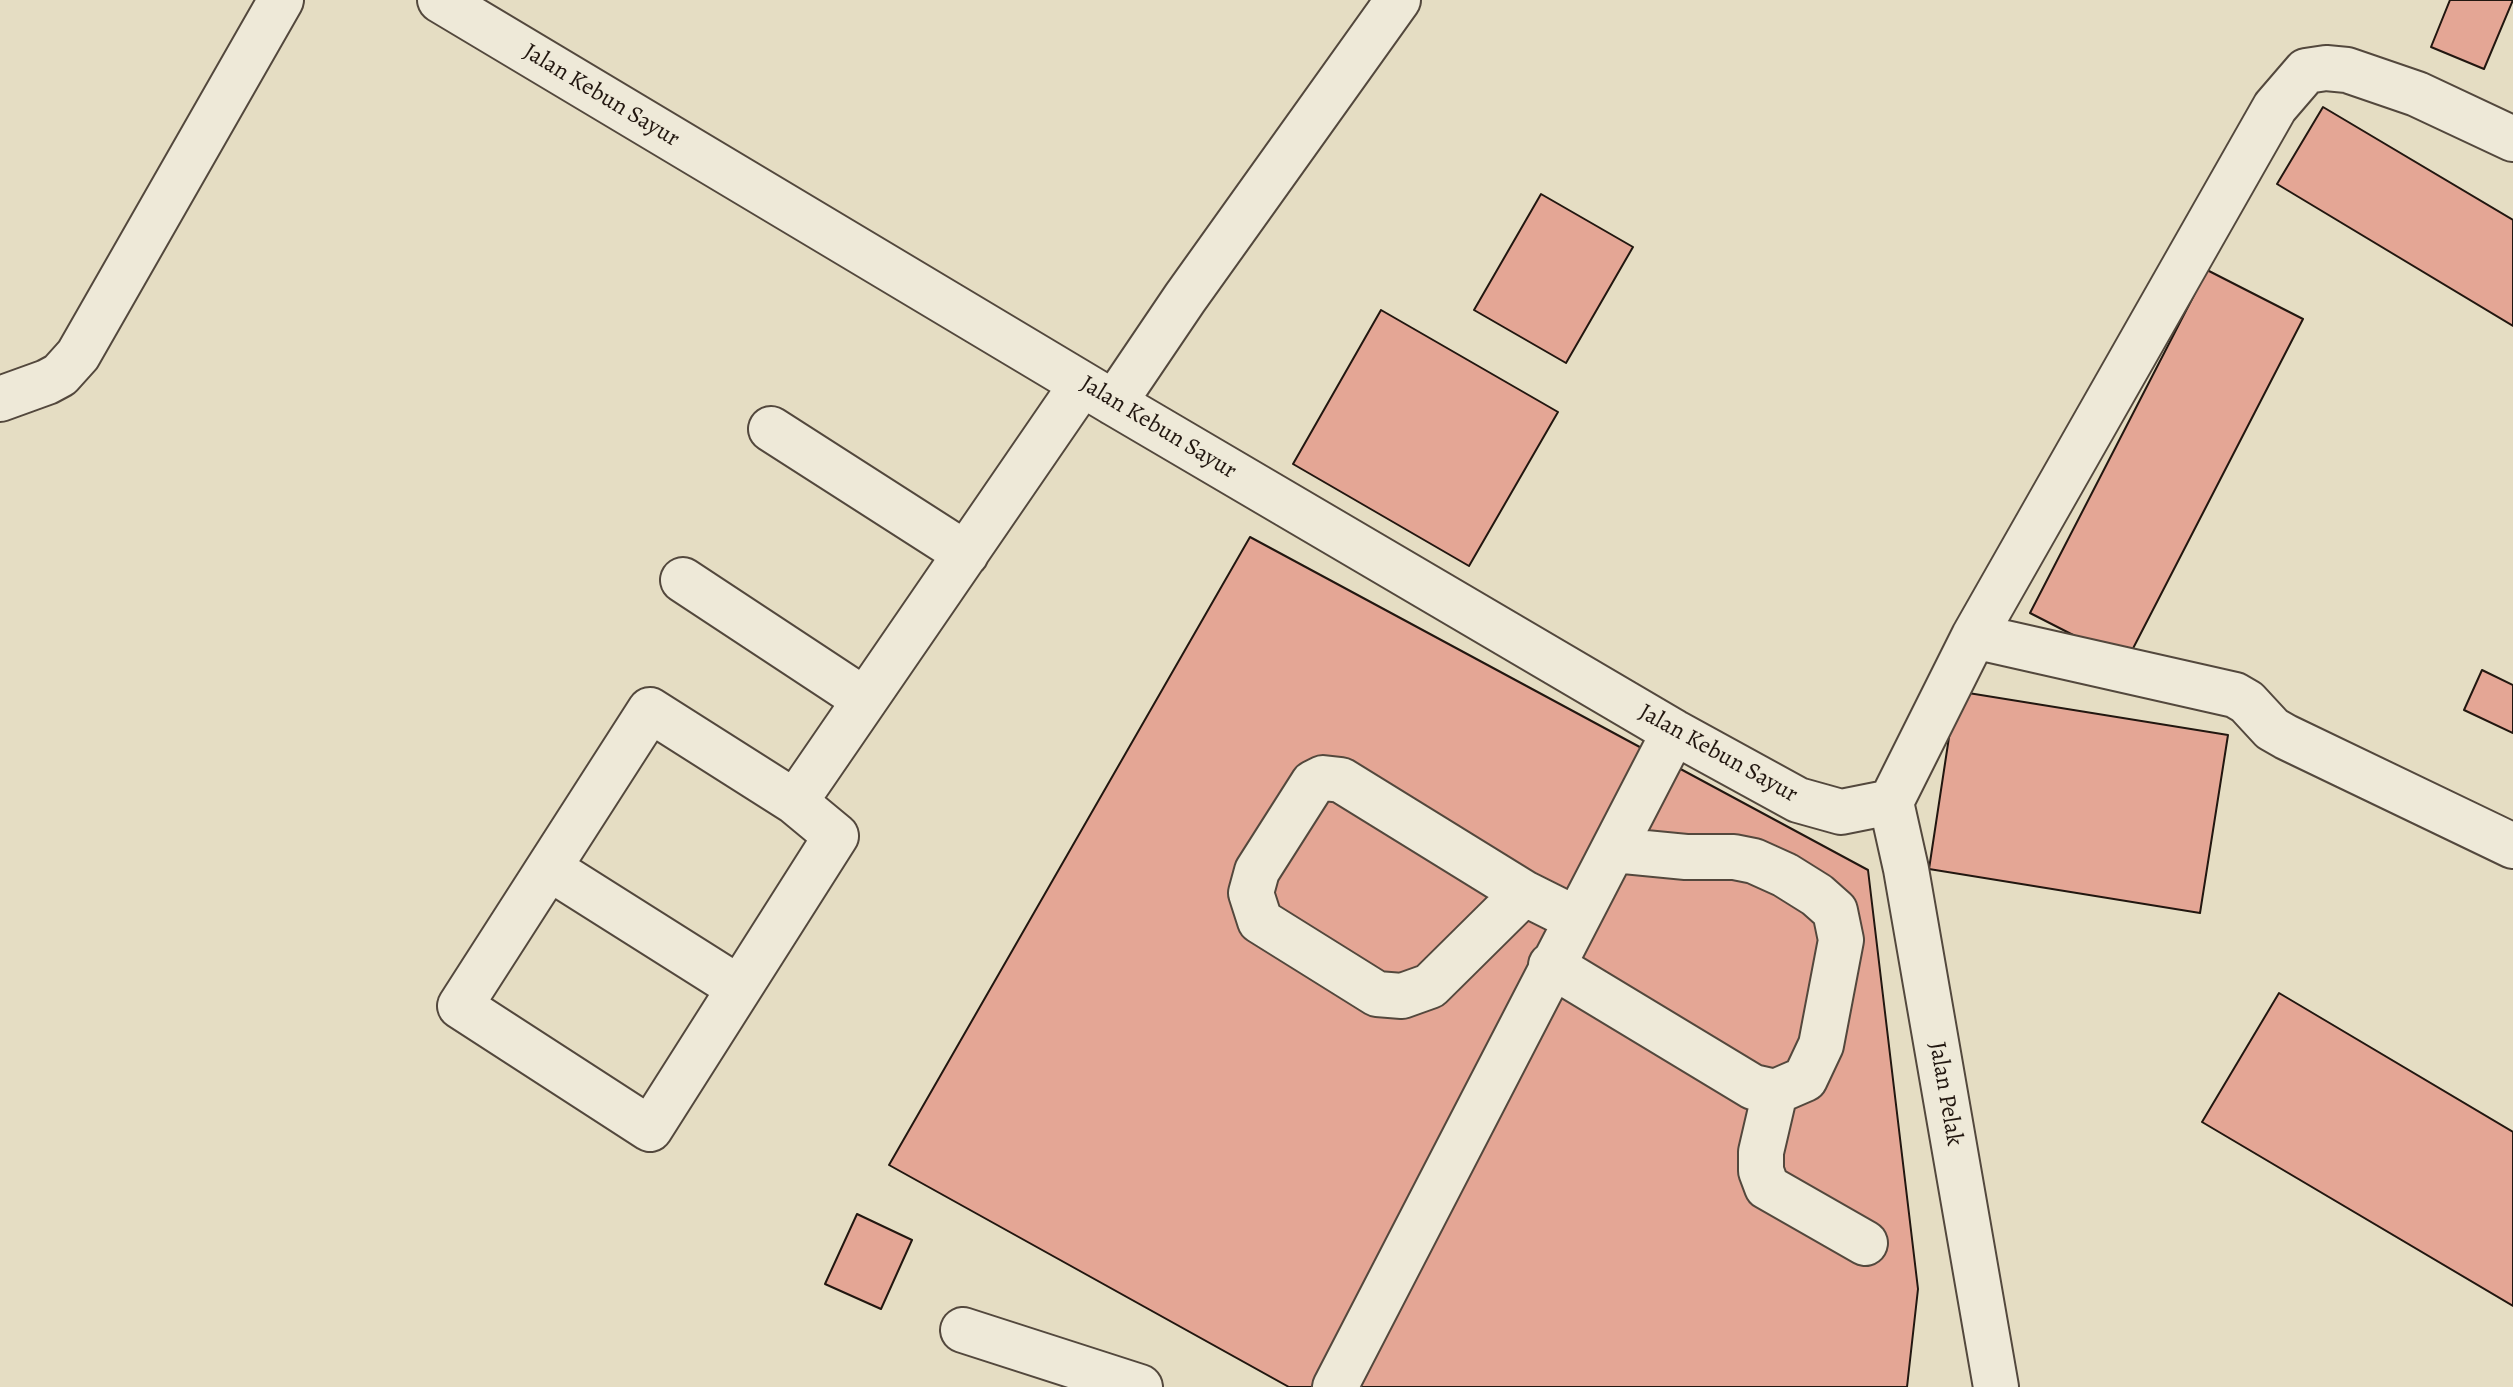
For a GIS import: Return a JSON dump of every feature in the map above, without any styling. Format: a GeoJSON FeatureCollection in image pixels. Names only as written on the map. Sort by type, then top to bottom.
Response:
{"type":"FeatureCollection","features":[{"type":"Feature","properties":{"kind":"street"},"geometry":{"type":"LineString","coordinates":[[0,399],[60,375],[78,355],[281,0]]}},
{"type":"Feature","properties":{"kind":"street","name":"Jalan Kebun Sayur"},"geometry":{"type":"LineString","coordinates":[[440,0],[1674,732],[1798,800],[1841,812],[1891,802]]}},
{"type":"Feature","properties":{"kind":"street"},"geometry":{"type":"LineString","coordinates":[[795,802],[966,554],[1098,393],[1185,298],[1398,0]]}},
{"type":"Feature","properties":{"kind":"street"},"geometry":{"type":"LineString","coordinates":[[1891,802],[1974,636],[2275,107],[2306,71],[2326,68],[2347,70],[2417,94],[2513,139]]}},
{"type":"Feature","properties":{"kind":"street"},"geometry":{"type":"LineString","coordinates":[[771,429],[966,554]]}},
{"type":"Feature","properties":{"kind":"street"},"geometry":{"type":"LineString","coordinates":[[683,580],[865,700]]}},
{"type":"Feature","properties":{"kind":"street"},"geometry":{"type":"LineString","coordinates":[[1974,636],[2235,695],[2247,702],[2272,729],[2286,737],[2513,846]]}},
{"type":"Feature","properties":{"kind":"street"},"geometry":{"type":"LineString","coordinates":[[650,710],[795,802],[836,836],[650,1129],[460,1006],[650,710]]}},
{"type":"Feature","properties":{"kind":"street"},"geometry":{"type":"LineString","coordinates":[[1335,1387],[1674,732]]}},
{"type":"Feature","properties":{"kind":"street"},"geometry":{"type":"LineString","coordinates":[[1524,893],[1430,986],[1402,996],[1377,994],[1260,921],[1251,893],[1257,871],[1313,783],[1323,778],[1341,780],[1524,893],[1576,919]]}},
{"type":"Feature","properties":{"kind":"street","name":"Jalan Pelak"},"geometry":{"type":"LineString","coordinates":[[1891,802],[1906,869],[1996,1387]]}},
{"type":"Feature","properties":{"kind":"street"},"geometry":{"type":"LineString","coordinates":[[1551,965],[1753,1087],[1775,1092],[1805,1079],[1821,1045],[1841,940],[1835,911],[1817,895],[1785,875],[1754,861],[1734,857],[1686,857],[1614,850]]}},
{"type":"Feature","properties":{"kind":"street"},"geometry":{"type":"LineString","coordinates":[[549,868],[739,988]]}},
{"type":"Feature","properties":{"kind":"street"},"geometry":{"type":"LineString","coordinates":[[1775,1092],[1761,1152],[1761,1171],[1767,1187],[1865,1243]]}},
{"type":"Feature","properties":{"kind":"street"},"geometry":{"type":"LineString","coordinates":[[963,1330],[1140,1387]]}},
{"type":"Feature","properties":{"kind":"building"},"geometry":{"type":"Polygon","coordinates":[[[2450,0],[2513,0],[2484,69],[2431,47],[2450,0]]]}},
{"type":"Feature","properties":{"kind":"building"},"geometry":{"type":"Polygon","coordinates":[[[2323,107],[2513,220],[2513,326],[2277,184],[2323,107]]]}},
{"type":"Feature","properties":{"kind":"building"},"geometry":{"type":"Polygon","coordinates":[[[1541,194],[1633,247],[1566,363],[1474,310],[1541,194]]]}},
{"type":"Feature","properties":{"kind":"building"},"geometry":{"type":"Polygon","coordinates":[[[2207,270],[2303,319],[2126,662],[2030,613],[2207,270]]]}},
{"type":"Feature","properties":{"kind":"building"},"geometry":{"type":"Polygon","coordinates":[[[1381,310],[1558,412],[1469,566],[1293,464],[1381,310]]]}},
{"type":"Feature","properties":{"kind":"building"},"geometry":{"type":"Polygon","coordinates":[[[1250,537],[1868,870],[1918,1289],[1907,1387],[1289,1387],[889,1165],[1250,537]]]}},
{"type":"Feature","properties":{"kind":"building"},"geometry":{"type":"Polygon","coordinates":[[[2482,670],[2513,685],[2513,733],[2464,710],[2482,670]]]}},
{"type":"Feature","properties":{"kind":"building"},"geometry":{"type":"Polygon","coordinates":[[[1956,691],[2228,735],[2200,913],[1929,869],[1956,691]]]}},
{"type":"Feature","properties":{"kind":"building"},"geometry":{"type":"Polygon","coordinates":[[[2279,993],[2513,1132],[2513,1306],[2202,1122],[2279,993]]]}},
{"type":"Feature","properties":{"kind":"building"},"geometry":{"type":"Polygon","coordinates":[[[857,1214],[912,1240],[881,1309],[825,1284],[857,1214]]]}}]}
